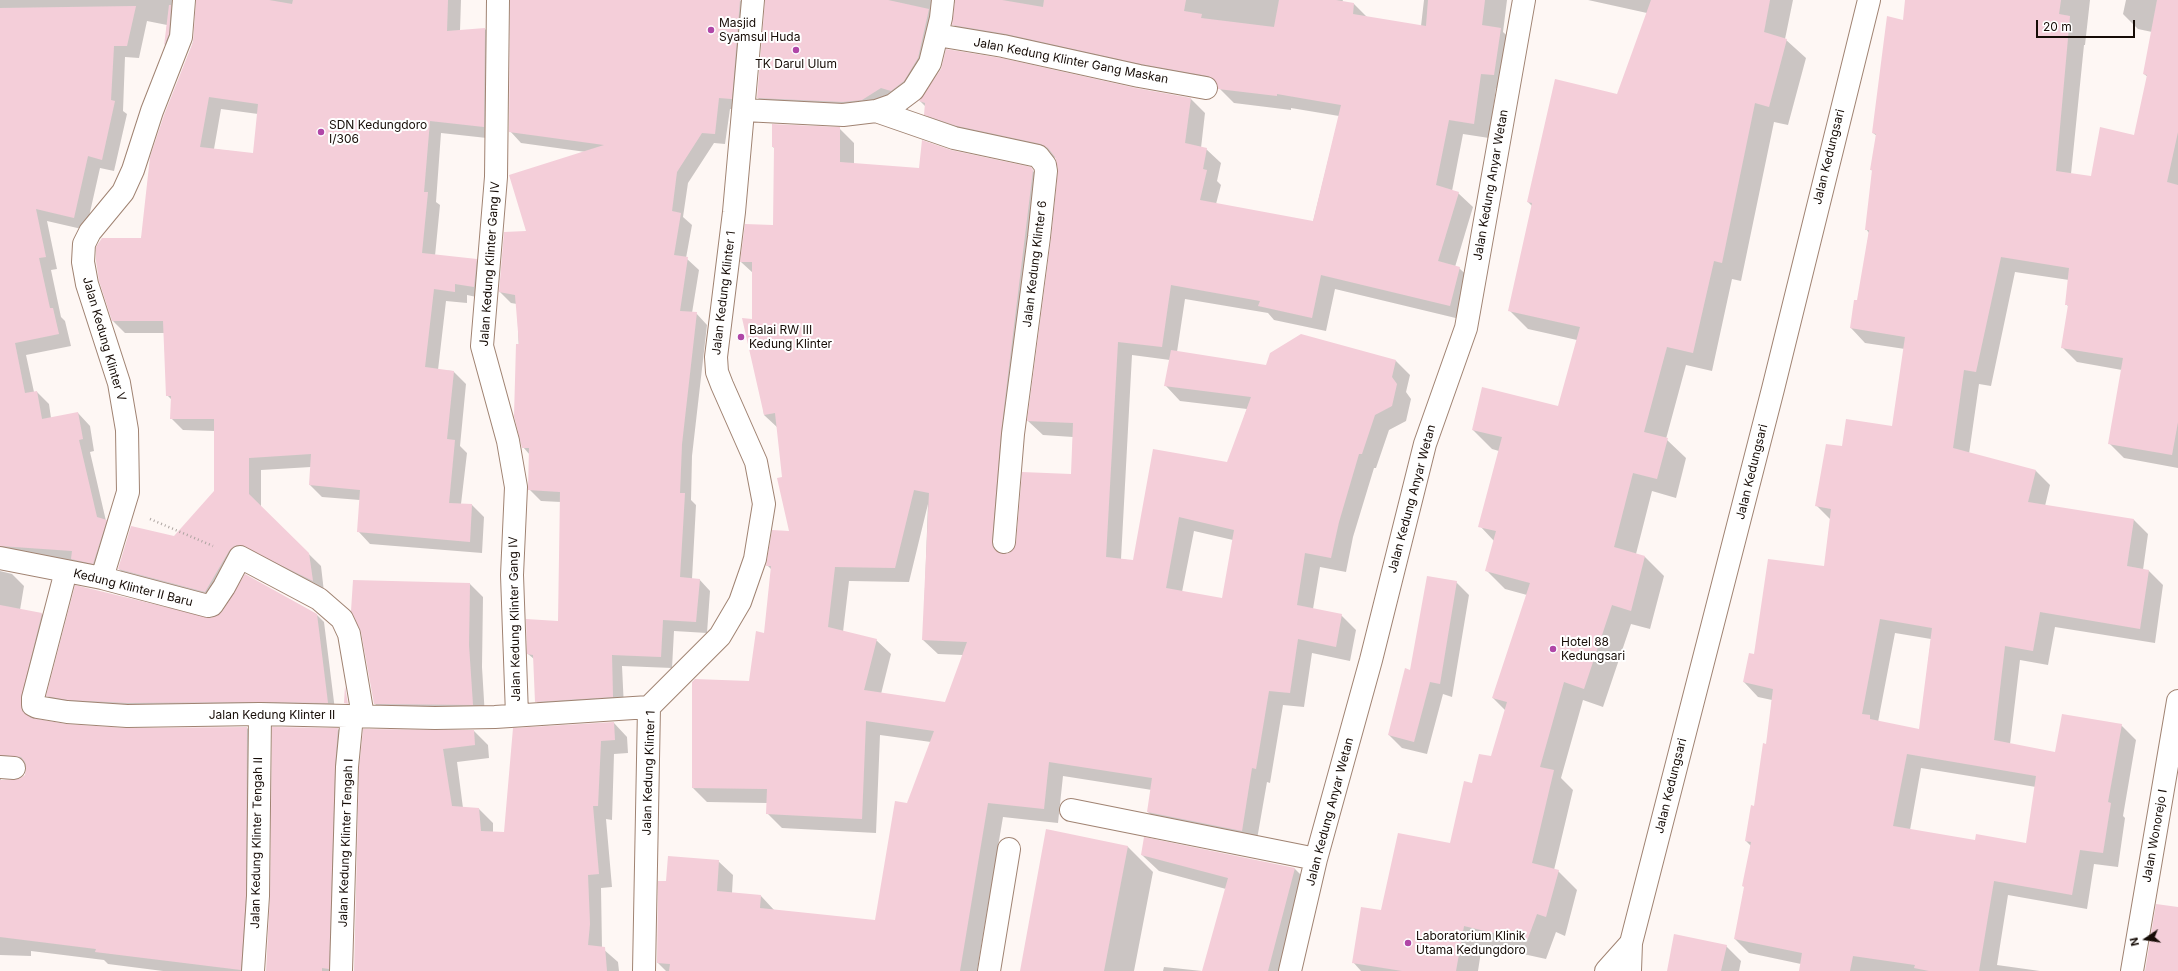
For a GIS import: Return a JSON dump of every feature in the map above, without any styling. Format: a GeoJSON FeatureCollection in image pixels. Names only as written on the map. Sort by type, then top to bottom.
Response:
{"type":"FeatureCollection","features":[{"type":"Feature","properties":{"kind":"street","name":"Jalan Kedung Klinter V"},"geometry":{"type":"LineString","coordinates":[[102,578],[128,492],[127,430],[119,383],[87,284],[83,262],[84,244],[90,232],[123,192],[133,170],[152,111],[181,37],[184,0]]}},
{"type":"Feature","properties":{"kind":"street","name":"Jalan Kedung Klinter Gang IV"},"geometry":{"type":"LineString","coordinates":[[498,0],[496,177],[482,346],[508,441],[516,487],[512,575],[517,715]]}},
{"type":"Feature","properties":{"kind":"street","name":"Jalan Kedung Klinter 1"},"geometry":{"type":"LineString","coordinates":[[644,971],[649,707],[720,636],[740,602],[755,559],[764,504],[756,462],[717,372],[716,357],[734,212],[753,0]]}},
{"type":"Feature","properties":{"kind":"street"},"geometry":{"type":"LineString","coordinates":[[744,110],[843,115],[876,111],[893,105],[914,90],[930,63],[943,0]]}},
{"type":"Feature","properties":{"kind":"street","name":"Jalan Kedung Anyar Wetan"},"geometry":{"type":"LineString","coordinates":[[1290,971],[1316,859],[1369,667],[1425,444],[1466,328],[1524,0]]}},
{"type":"Feature","properties":{"kind":"street","name":"Jalan Kedungsari"},"geometry":{"type":"LineString","coordinates":[[1630,971],[1631,943],[1773,389],[1869,0]]}},
{"type":"Feature","properties":{"kind":"street","name":"Jalan Kedung Klinter Gang Maskan"},"geometry":{"type":"LineString","coordinates":[[937,35],[1003,46],[1139,76],[1206,88]]}},
{"type":"Feature","properties":{"kind":"street","name":"Jalan Kedung Klinter 6"},"geometry":{"type":"LineString","coordinates":[[876,111],[954,138],[1038,156],[1045,166],[1046,171],[1039,237],[1013,434],[1004,542]]}},
{"type":"Feature","properties":{"kind":"street","name":"Kedung Klinter II Baru"},"geometry":{"type":"LineString","coordinates":[[0,558],[102,578],[208,606],[212,605],[224,587],[240,557]]}},
{"type":"Feature","properties":{"kind":"street","name":"Jalan Kedung Klinter Tengah I"},"geometry":{"type":"LineString","coordinates":[[240,557],[320,599],[342,619],[350,634],[357,716],[347,767],[341,971]]}},
{"type":"Feature","properties":{"kind":"street","name":"Jalan Kedung Klinter II"},"geometry":{"type":"LineString","coordinates":[[66,571],[33,698],[33,705],[67,712],[128,716],[260,714],[464,718],[649,707]]}},
{"type":"Feature","properties":{"kind":"street","name":"Jalan Wonorejo I"},"geometry":{"type":"LineString","coordinates":[[2132,971],[2178,700]]}},
{"type":"Feature","properties":{"kind":"street","name":"Jalan Kedung Klinter Tengah II"},"geometry":{"type":"LineString","coordinates":[[253,971],[258,896],[260,714]]}},
{"type":"Feature","properties":{"kind":"street"},"geometry":{"type":"LineString","coordinates":[[1071,810],[1316,859]]}},
{"type":"Feature","properties":{"kind":"street"},"geometry":{"type":"LineString","coordinates":[[989,971],[1009,849]]}},
{"type":"Feature","properties":{"kind":"street","name":"Jalan Kedungsari"},"geometry":{"type":"LineString","coordinates":[[1606,971],[1631,943]]}},
{"type":"Feature","properties":{"kind":"path"},"geometry":{"type":"LineString","coordinates":[[123,508],[240,557]]}},
{"type":"Feature","properties":{"kind":"building"},"geometry":{"type":"Polygon","coordinates":[[[196,0],[269,0],[292,4],[293,0],[448,0],[447,31],[485,28],[484,127],[430,121],[424,192],[428,192],[422,253],[477,259],[474,287],[455,284],[455,292],[434,289],[425,367],[454,371],[447,439],[455,440],[449,503],[472,504],[470,542],[357,532],[360,490],[309,485],[311,454],[249,458],[249,494],[309,553],[313,581],[240,545],[234,546],[229,551],[205,592],[118,569],[131,526],[174,536],[214,491],[214,419],[170,419],[171,396],[166,396],[163,321],[112,321],[99,281],[96,261],[96,247],[102,238],[141,238],[150,157],[164,115],[193,42],[196,0]],[[209,97],[200,147],[253,153],[258,104],[209,97]]]}},
{"type":"Feature","properties":{"kind":"building"},"geometry":{"type":"Polygon","coordinates":[[[510,0],[740,0],[732,99],[719,98],[715,134],[702,133],[677,172],[672,211],[681,213],[674,255],[688,257],[680,311],[697,312],[682,444],[680,493],[685,493],[680,577],[700,579],[696,622],[663,620],[661,657],[612,655],[613,697],[535,702],[533,655],[527,654],[526,619],[558,621],[560,492],[528,490],[529,448],[522,448],[514,416],[516,344],[519,344],[515,295],[499,292],[504,232],[526,231],[509,175],[604,145],[509,132],[510,0]]]}},
{"type":"Feature","properties":{"kind":"building"},"geometry":{"type":"Polygon","coordinates":[[[765,0],[888,0],[929,9],[918,58],[904,81],[891,91],[881,88],[862,100],[843,102],[757,98],[765,0]]]}},
{"type":"Feature","properties":{"kind":"building"},"geometry":{"type":"Polygon","coordinates":[[[955,0],[1002,0],[1043,7],[1044,0],[1186,0],[1184,11],[1202,14],[1201,18],[1274,27],[1279,0],[1336,0],[1354,3],[1353,14],[1426,26],[1428,0],[1485,0],[1482,25],[1501,28],[1494,75],[1481,74],[1474,124],[1449,120],[1436,185],[1459,192],[1438,261],[1460,267],[1450,306],[1321,275],[1312,318],[1258,306],[1260,301],[1171,285],[1162,347],[1118,342],[1106,557],[1133,560],[1153,449],[1227,462],[1251,397],[1164,386],[1171,350],[1266,365],[1270,353],[1301,334],[1396,360],[1392,377],[1397,384],[1392,406],[1375,415],[1362,454],[1359,454],[1339,522],[1331,558],[1305,553],[1297,605],[1342,614],[1336,647],[1298,639],[1290,693],[1269,691],[1256,769],[1252,768],[1242,831],[1147,812],[1152,778],[1049,762],[1044,809],[988,803],[960,971],[669,971],[670,964],[657,963],[658,881],[666,881],[668,856],[719,860],[717,891],[761,895],[760,908],[875,920],[895,801],[907,803],[934,731],[866,721],[862,819],[766,814],[767,789],[692,788],[692,682],[695,679],[749,681],[756,631],[764,633],[771,566],[766,566],[772,530],[789,531],[777,478],[782,477],[775,413],[764,415],[742,318],[752,319],[752,262],[740,262],[745,224],[773,225],[774,147],[772,147],[772,124],[840,127],[840,162],[919,168],[922,140],[951,150],[1031,167],[1033,170],[1001,432],[992,541],[993,548],[1003,554],[1010,553],[1016,543],[1022,472],[1071,474],[1073,423],[1027,421],[1051,238],[1058,169],[1055,157],[1048,148],[1041,144],[957,126],[924,115],[925,103],[919,101],[941,69],[946,49],[1001,58],[1136,88],[1191,98],[1185,143],[1207,148],[1203,169],[1207,170],[1200,200],[1313,221],[1341,105],[1277,94],[1277,96],[1218,89],[1214,79],[1208,76],[1141,64],[1006,34],[952,25],[955,0]],[[914,490],[895,568],[835,567],[828,627],[877,639],[864,690],[945,702],[967,642],[922,640],[929,493],[914,490]],[[1179,517],[1166,588],[1222,598],[1234,530],[1179,517]]]}},
{"type":"Feature","properties":{"kind":"building"},"geometry":{"type":"Polygon","coordinates":[[[1651,0],[1770,0],[1764,32],[1787,39],[1769,107],[1755,103],[1722,263],[1714,261],[1693,353],[1667,347],[1644,432],[1668,438],[1657,479],[1633,473],[1614,547],[1645,556],[1631,611],[1612,605],[1584,689],[1564,682],[1540,767],[1554,770],[1532,863],[1559,870],[1546,917],[1537,914],[1527,941],[1464,926],[1456,971],[1402,971],[1352,963],[1361,907],[1381,910],[1398,833],[1450,843],[1464,781],[1472,783],[1479,754],[1491,756],[1507,702],[1492,698],[1530,583],[1485,571],[1496,531],[1478,527],[1502,437],[1472,430],[1482,387],[1558,406],[1580,327],[1508,311],[1532,203],[1527,202],[1555,79],[1617,94],[1651,0]]]}},
{"type":"Feature","properties":{"kind":"building"},"geometry":{"type":"Polygon","coordinates":[[[1905,0],[2061,0],[2059,14],[2070,16],[2056,171],[2091,176],[2100,127],[2134,135],[2147,75],[2143,74],[2157,0],[2178,0],[2178,132],[2167,182],[2178,185],[2178,422],[2172,455],[2108,444],[2123,358],[2061,348],[2068,305],[2065,305],[2069,268],[2001,257],[1976,372],[1964,370],[1953,448],[2036,470],[2028,502],[2134,519],[2127,566],[2149,570],[2140,629],[2040,612],[2033,651],[2005,646],[1994,740],[2055,752],[2062,714],[2122,724],[2108,802],[2111,803],[2103,853],[2080,850],[2072,895],[1994,881],[1979,971],[1929,971],[1914,968],[1915,965],[1853,956],[1850,971],[1799,971],[1802,953],[1734,939],[1744,887],[1742,886],[1751,842],[1745,841],[1751,805],[1754,806],[1763,743],[1766,744],[1773,689],[1743,682],[1749,653],[1754,654],[1768,559],[1824,566],[1831,509],[1815,506],[1826,444],[1842,446],[1846,419],[1892,426],[1905,337],[1850,328],[1854,300],[1857,300],[1869,230],[1865,230],[1872,170],[1870,170],[1876,134],[1872,133],[1887,16],[1903,20],[1905,0]],[[1880,619],[1862,714],[1870,715],[1870,719],[1919,729],[1932,628],[1880,619]],[[1907,754],[1893,826],[1975,840],[1976,834],[2026,843],[2036,776],[1907,754]]]}},
{"type":"Feature","properties":{"kind":"building"},"geometry":{"type":"Polygon","coordinates":[[[169,5],[171,5],[169,34],[164,46],[169,5]]]}},
{"type":"Feature","properties":{"kind":"building"},"geometry":{"type":"Polygon","coordinates":[[[136,6],[127,46],[114,46],[111,100],[115,101],[102,160],[88,156],[74,218],[36,209],[46,257],[39,258],[50,308],[53,308],[59,334],[15,343],[25,393],[37,391],[42,419],[78,412],[83,439],[79,440],[97,517],[107,520],[93,564],[71,559],[72,551],[0,546],[0,8],[136,6]]]}},
{"type":"Feature","properties":{"kind":"building"},"geometry":{"type":"Polygon","coordinates":[[[245,574],[317,614],[328,703],[127,703],[68,700],[46,696],[75,585],[211,618],[222,612],[245,574]]]}},
{"type":"Feature","properties":{"kind":"building"},"geometry":{"type":"Polygon","coordinates":[[[1427,576],[1457,581],[1440,684],[1430,682],[1414,742],[1388,735],[1405,668],[1410,670],[1427,576]]]}},
{"type":"Feature","properties":{"kind":"building"},"geometry":{"type":"Polygon","coordinates":[[[353,580],[470,583],[469,645],[473,705],[374,704],[361,632],[351,611],[353,580]]]}},
{"type":"Feature","properties":{"kind":"building"},"geometry":{"type":"Polygon","coordinates":[[[0,605],[42,613],[21,698],[22,711],[31,718],[66,724],[126,728],[247,727],[246,896],[241,970],[95,952],[96,949],[0,937],[0,780],[19,779],[25,775],[26,768],[25,762],[21,757],[0,755],[0,605]]]}},
{"type":"Feature","properties":{"kind":"building"},"geometry":{"type":"Polygon","coordinates":[[[345,686],[348,704],[344,703],[345,686]]]}},
{"type":"Feature","properties":{"kind":"building"},"geometry":{"type":"Polygon","coordinates":[[[614,722],[615,740],[601,741],[598,806],[593,806],[599,874],[588,875],[590,924],[588,945],[605,947],[607,971],[354,971],[359,768],[363,729],[474,730],[475,745],[443,749],[452,806],[479,808],[481,831],[504,832],[513,728],[614,722]]]}},
{"type":"Feature","properties":{"kind":"building"},"geometry":{"type":"Polygon","coordinates":[[[272,727],[338,728],[335,767],[329,969],[322,968],[322,971],[266,971],[270,896],[272,727]]]}},
{"type":"Feature","properties":{"kind":"building"},"geometry":{"type":"Polygon","coordinates":[[[1046,829],[1128,846],[1104,971],[1020,971],[1046,829]]]}},
{"type":"Feature","properties":{"kind":"building"},"geometry":{"type":"Polygon","coordinates":[[[1144,837],[1295,868],[1268,971],[1202,971],[1228,878],[1141,855],[1144,837]]]}},
{"type":"Feature","properties":{"kind":"building"},"geometry":{"type":"Polygon","coordinates":[[[2156,904],[2178,907],[2178,971],[2145,971],[2156,904]]]}},
{"type":"Feature","properties":{"kind":"building"},"geometry":{"type":"Polygon","coordinates":[[[1674,934],[1727,945],[1721,971],[1667,971],[1674,934]]]}},
{"type":"Feature","properties":{"kind":"place","name":"Masjid Syamsul Huda"},"geometry":{"type":"Point","coordinates":[711,30]}},
{"type":"Feature","properties":{"kind":"place","name":"TK Darul Ulum"},"geometry":{"type":"Point","coordinates":[796,50]}},
{"type":"Feature","properties":{"kind":"place","name":"SDN Kedungdoro I/306"},"geometry":{"type":"Point","coordinates":[321,132]}},
{"type":"Feature","properties":{"kind":"place","name":"Balai RW III Kedung Klinter"},"geometry":{"type":"Point","coordinates":[741,337]}},
{"type":"Feature","properties":{"kind":"place","name":"Hotel 88 Kedungsari"},"geometry":{"type":"Point","coordinates":[1553,649]}},
{"type":"Feature","properties":{"kind":"place","name":"Laboratorium Klinik Utama Kedungdoro"},"geometry":{"type":"Point","coordinates":[1408,943]}}]}
